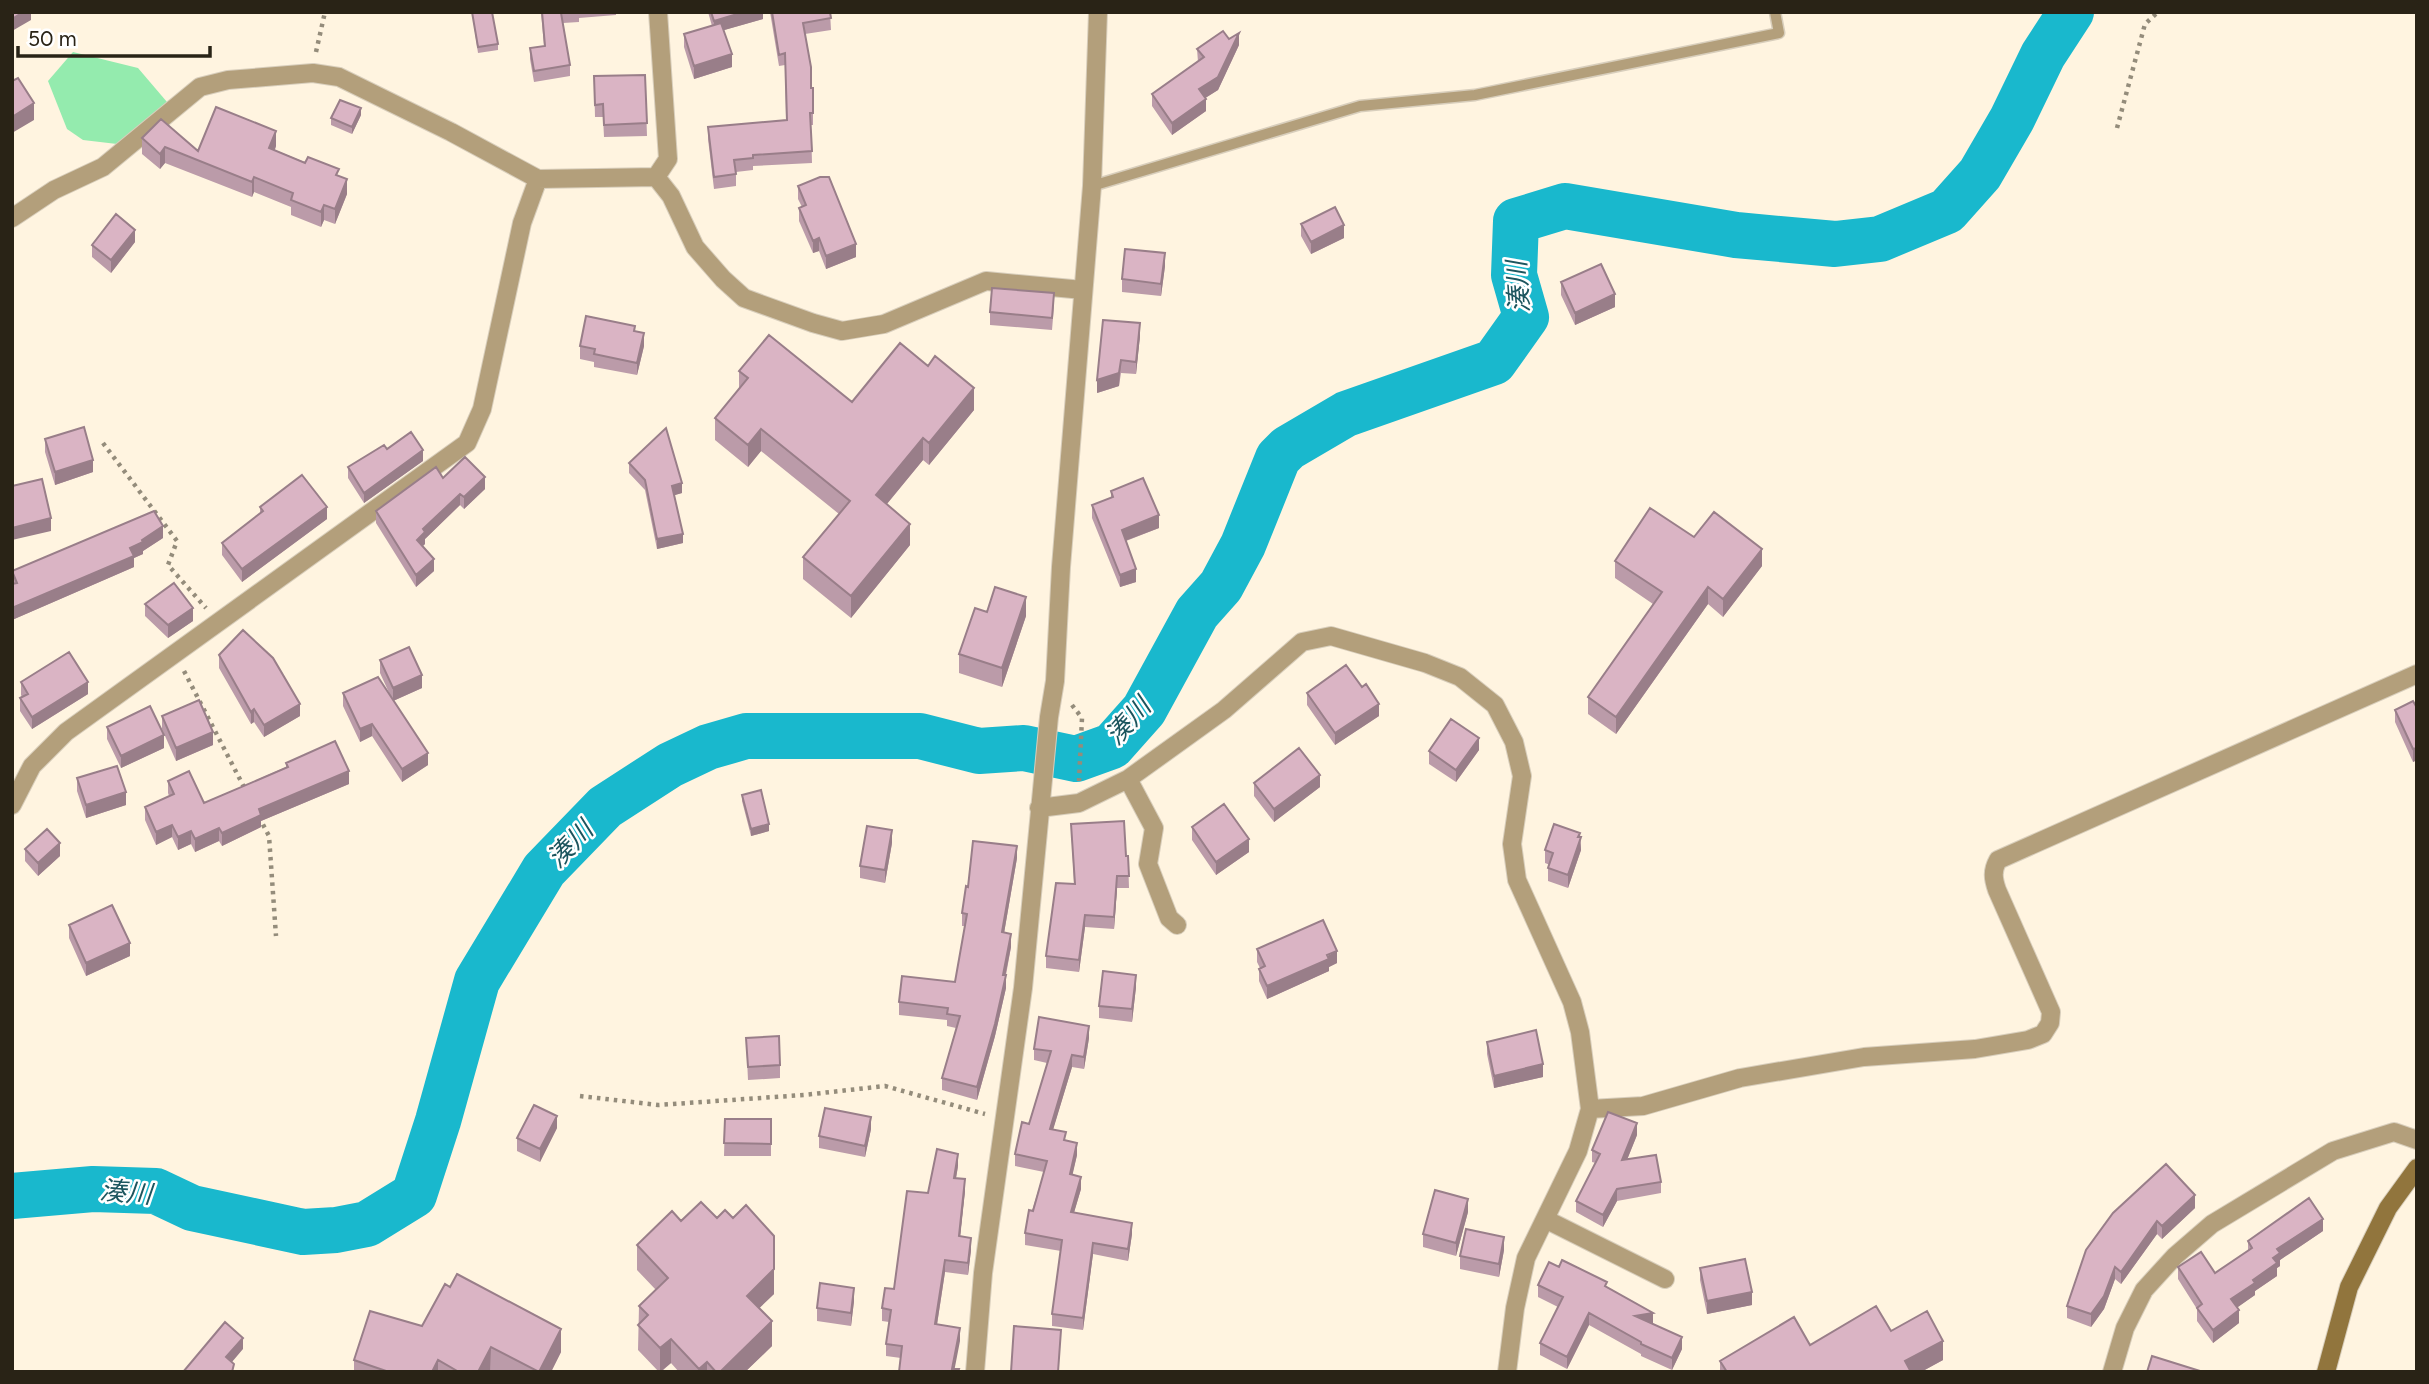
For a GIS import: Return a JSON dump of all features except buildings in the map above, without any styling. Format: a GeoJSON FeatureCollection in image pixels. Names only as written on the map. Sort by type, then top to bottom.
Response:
{"type":"FeatureCollection","features":[{"type":"Feature","properties":{"kind":"main road"},"geometry":{"type":"LineString","coordinates":[[2326,1372],[2350,1287],[2388,1208],[2417,1168]]}},
{"type":"Feature","properties":{"kind":"street"},"geometry":{"type":"LineString","coordinates":[[656,177],[668,159],[658,12]]}},
{"type":"Feature","properties":{"kind":"street"},"geometry":{"type":"LineString","coordinates":[[975,1372],[983,1273],[1023,988],[1049,717],[1055,681],[1060,567],[1092,186],[1098,12]]}},
{"type":"Feature","properties":{"kind":"street"},"geometry":{"type":"LineString","coordinates":[[12,218],[54,190],[103,167],[200,87],[228,80],[313,73],[339,77],[451,132],[538,179],[656,177]]}},
{"type":"Feature","properties":{"kind":"street"},"geometry":{"type":"LineString","coordinates":[[656,177],[671,196],[695,247],[744,298],[842,331],[884,324],[986,281],[1083,290]]}},
{"type":"Feature","properties":{"kind":"street"},"geometry":{"type":"LineString","coordinates":[[12,805],[32,766],[66,732],[467,443],[482,409],[522,223],[538,179]]}},
{"type":"Feature","properties":{"kind":"street"},"geometry":{"type":"LineString","coordinates":[[1040,808],[1079,803],[1128,779],[1224,710],[1302,642],[1331,636],[1425,663],[1460,677],[1495,705],[1514,741],[1522,776],[1513,844],[1517,880],[1572,1002],[1580,1031],[1590,1109],[1578,1151],[1526,1258],[1515,1308],[1507,1372]]}},
{"type":"Feature","properties":{"kind":"street"},"geometry":{"type":"LineString","coordinates":[[1590,1109],[1643,1106],[1740,1078],[1864,1057],[1975,1049],[2028,1040],[2043,1034],[2050,1023],[2051,1012],[1997,890],[1993,877],[1998,860],[2417,674]]}},
{"type":"Feature","properties":{"kind":"street"},"geometry":{"type":"LineString","coordinates":[[1128,779],[1154,828],[1147,864],[1169,918],[1177,925]]}},
{"type":"Feature","properties":{"kind":"street"},"geometry":{"type":"LineString","coordinates":[[2112,1372],[2125,1328],[2144,1290],[2175,1256],[2212,1224],[2333,1151],[2393,1132],[2417,1140]]}},
{"type":"Feature","properties":{"kind":"street"},"geometry":{"type":"LineString","coordinates":[[1545,1219],[1665,1279]]}},
{"type":"Feature","properties":{"kind":"lane"},"geometry":{"type":"LineString","coordinates":[[1092,186],[1360,106],[1475,95],[1779,33],[1774,12]]}},
{"type":"Feature","properties":{"kind":"path"},"geometry":{"type":"LineString","coordinates":[[313,73],[321,20],[325,12]]}},
{"type":"Feature","properties":{"kind":"path"},"geometry":{"type":"LineString","coordinates":[[2117,128],[2146,24],[2158,12]]}},
{"type":"Feature","properties":{"kind":"path"},"geometry":{"type":"LineString","coordinates":[[103,443],[177,541],[168,565],[219,622]]}},
{"type":"Feature","properties":{"kind":"path"},"geometry":{"type":"LineString","coordinates":[[176,653],[250,800]]}},
{"type":"Feature","properties":{"kind":"path"},"geometry":{"type":"LineString","coordinates":[[1079,803],[1082,718]]}},
{"type":"Feature","properties":{"kind":"path"},"geometry":{"type":"LineString","coordinates":[[257,812],[269,836],[276,936]]}},
{"type":"Feature","properties":{"kind":"path"},"geometry":{"type":"LineString","coordinates":[[580,1096],[658,1105],[804,1095],[885,1086],[1003,1119]]}},
{"type":"Feature","properties":{"kind":"green space"},"geometry":{"type":"Polygon","coordinates":[[[73,52],[138,68],[167,102],[117,144],[83,140],[67,129],[48,81],[73,52]]]}},
{"type":"Feature","properties":{"kind":"waterway","name":"湊川"},"geometry":{"type":"LineString","coordinates":[[12,1196],[93,1189],[156,1191],[192,1208],[303,1232],[336,1230],[367,1224],[414,1195],[438,1121],[477,981],[544,870],[605,807],[670,765],[708,747],[746,736],[920,736],[979,751],[1024,748],[1076,759],[1112,746],[1144,710],[1197,613],[1221,586],[1243,545],[1278,458],[1288,448],[1346,414],[1494,362],[1526,317],[1514,275],[1516,221],[1565,206],[1736,235],[1835,244],[1880,239],[1947,211],[1980,174],[2012,119],[2043,55],[2071,12]]}}]}
